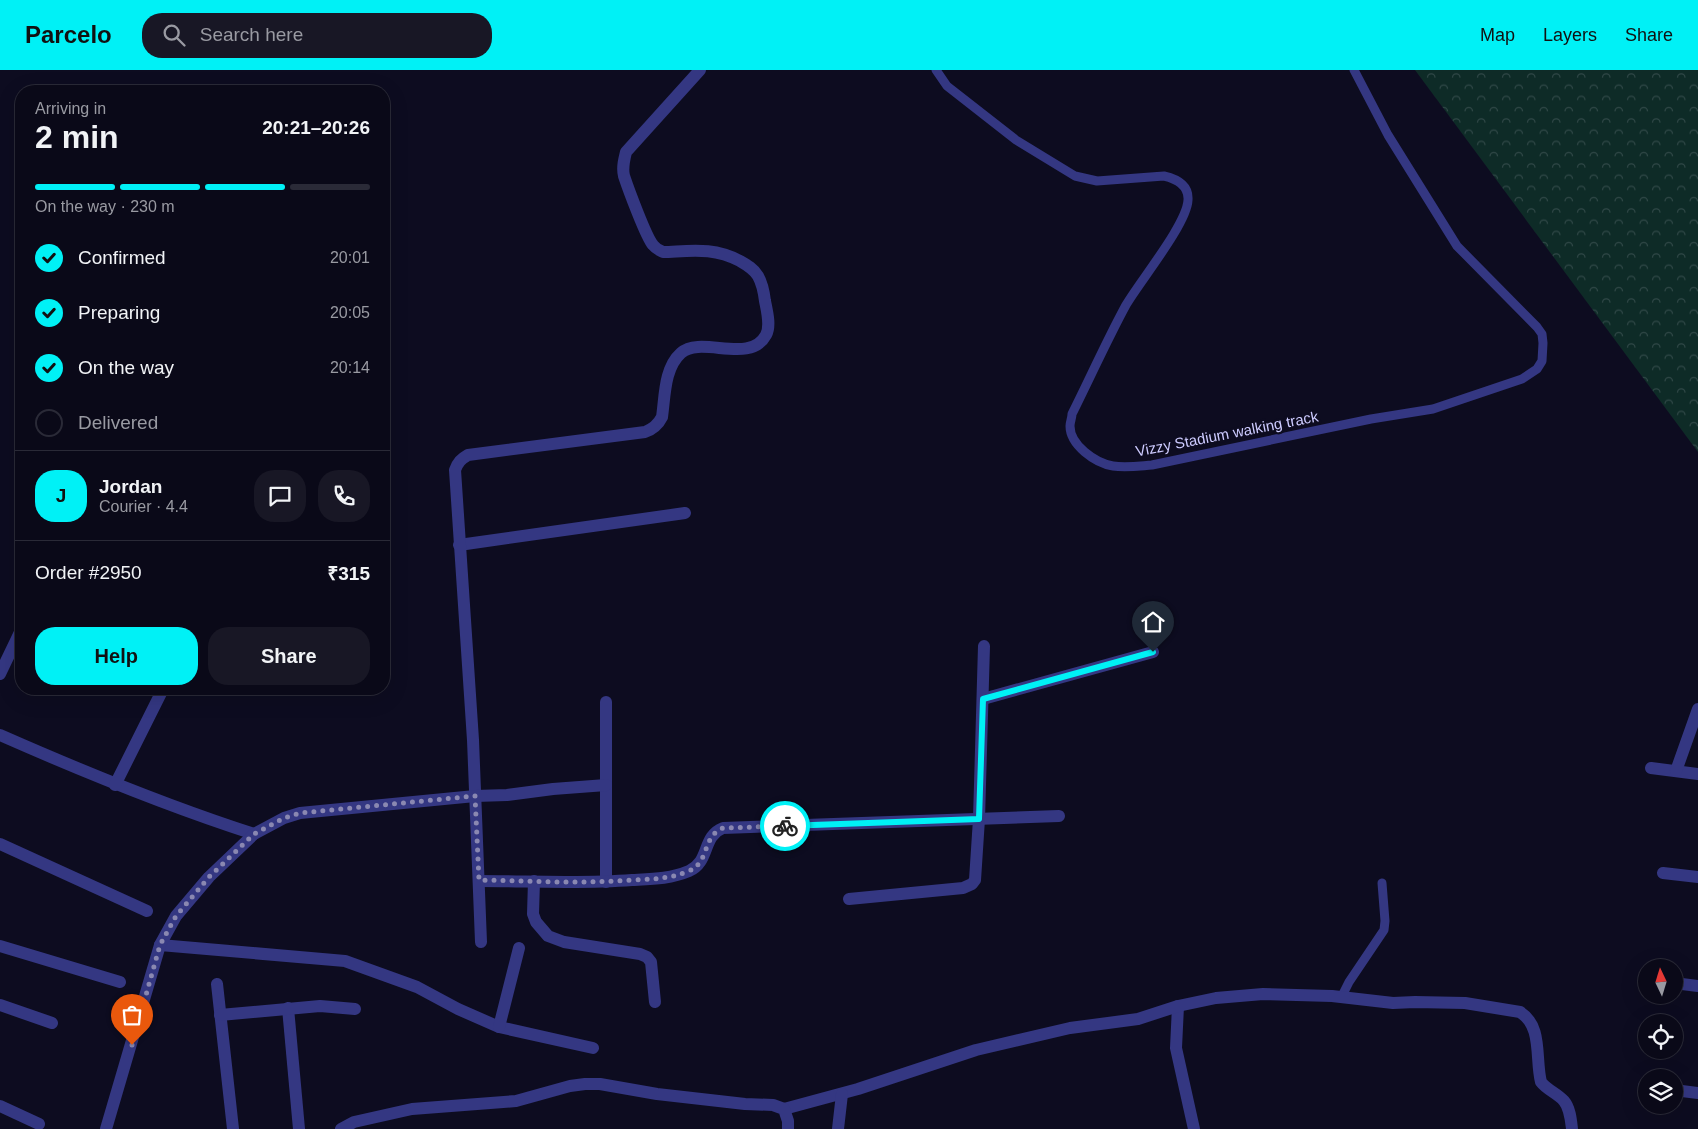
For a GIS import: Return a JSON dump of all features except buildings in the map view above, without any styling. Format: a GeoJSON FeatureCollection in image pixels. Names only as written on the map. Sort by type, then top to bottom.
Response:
{"type":"FeatureCollection","features":[{"type":"Feature","properties":{"kind":"street"},"geometry":{"type":"LineString","coordinates":[[481,942],[473,740],[455,470],[462,458],[468,455],[645,432],[654,428],[662,417],[668,374],[681,352],[693,347],[726,349],[750,347],[766,337],[768,321],[764,295],[758,276],[750,267],[728,255],[711,251],[663,252],[658,250],[652,244],[647,233],[624,175],[623,162],[626,152],[700,70]]}},
{"type":"Feature","properties":{"kind":"street"},"geometry":{"type":"LineString","coordinates":[[459,545],[685,514]]}},
{"type":"Feature","properties":{"kind":"street"},"geometry":{"type":"LineString","coordinates":[[0,674],[15,643]]}},
{"type":"Feature","properties":{"kind":"street"},"geometry":{"type":"LineString","coordinates":[[849,899],[963,888],[972,884],[975,880],[979,819],[984,646]]}},
{"type":"Feature","properties":{"kind":"street"},"geometry":{"type":"LineString","coordinates":[[983,699],[1153,652]]}},
{"type":"Feature","properties":{"kind":"street"},"geometry":{"type":"LineString","coordinates":[[115,785],[160,695]]}},
{"type":"Feature","properties":{"kind":"street"},"geometry":{"type":"LineString","coordinates":[[606,702],[606,882]]}},
{"type":"Feature","properties":{"kind":"street"},"geometry":{"type":"LineString","coordinates":[[1676,771],[1698,709]]}},
{"type":"Feature","properties":{"kind":"street"},"geometry":{"type":"LineString","coordinates":[[0,736],[115,785],[191,814],[254,834]]}},
{"type":"Feature","properties":{"kind":"street"},"geometry":{"type":"LineString","coordinates":[[1652,768],[1698,774]]}},
{"type":"Feature","properties":{"kind":"street"},"geometry":{"type":"LineString","coordinates":[[106,1129],[160,945],[176,916],[209,877],[254,834],[284,818],[300,813],[606,785]]}},
{"type":"Feature","properties":{"kind":"street"},"geometry":{"type":"LineString","coordinates":[[479,880],[606,882],[667,878],[697,867],[702,861],[710,839],[718,830],[723,828],[1059,816]]}},
{"type":"Feature","properties":{"kind":"street"},"geometry":{"type":"LineString","coordinates":[[0,844],[147,911]]}},
{"type":"Feature","properties":{"kind":"street"},"geometry":{"type":"LineString","coordinates":[[1663,872],[1698,877]]}},
{"type":"Feature","properties":{"kind":"street"},"geometry":{"type":"LineString","coordinates":[[534,881],[533,914],[542,930],[548,936],[564,942],[640,954],[647,957],[651,962],[655,1002]]}},
{"type":"Feature","properties":{"kind":"street"},"geometry":{"type":"LineString","coordinates":[[160,945],[345,961],[417,987],[458,1009],[499,1027],[593,1048]]}},
{"type":"Feature","properties":{"kind":"street"},"geometry":{"type":"LineString","coordinates":[[0,946],[120,982]]}},
{"type":"Feature","properties":{"kind":"street"},"geometry":{"type":"LineString","coordinates":[[499,1027],[518,948]]}},
{"type":"Feature","properties":{"kind":"street"},"geometry":{"type":"LineString","coordinates":[[217,984],[234,1129]]}},
{"type":"Feature","properties":{"kind":"street"},"geometry":{"type":"LineString","coordinates":[[1683,984],[1698,986]]}},
{"type":"Feature","properties":{"kind":"street"},"geometry":{"type":"LineString","coordinates":[[341,1129],[354,1122],[366,1124],[412,1109],[516,1102],[570,1086],[585,1084],[600,1084],[657,1094],[745,1104],[774,1105],[784,1109],[842,1094],[976,1050],[1070,1028],[1138,1020],[1178,1006],[1216,998],[1263,994],[1342,996],[1393,1003],[1465,1003],[1513,1010],[1525,1015],[1532,1024],[1536,1037],[1541,1082],[1564,1101],[1568,1109],[1572,1129]]}},
{"type":"Feature","properties":{"kind":"street"},"geometry":{"type":"LineString","coordinates":[[0,1005],[52,1023]]}},
{"type":"Feature","properties":{"kind":"street"},"geometry":{"type":"LineString","coordinates":[[220,1015],[320,1006],[356,1009]]}},
{"type":"Feature","properties":{"kind":"street"},"geometry":{"type":"LineString","coordinates":[[1178,1006],[1176,1048],[1194,1129]]}},
{"type":"Feature","properties":{"kind":"street"},"geometry":{"type":"LineString","coordinates":[[288,1008],[299,1129]]}},
{"type":"Feature","properties":{"kind":"street"},"geometry":{"type":"LineString","coordinates":[[1683,1091],[1698,1092]]}},
{"type":"Feature","properties":{"kind":"street"},"geometry":{"type":"LineString","coordinates":[[838,1129],[842,1094]]}},
{"type":"Feature","properties":{"kind":"street"},"geometry":{"type":"LineString","coordinates":[[0,1106],[39,1124]]}},
{"type":"Feature","properties":{"kind":"street"},"geometry":{"type":"LineString","coordinates":[[784,1109],[788,1121],[788,1129]]}},
{"type":"Feature","properties":{"kind":"lane","name":"Vizzy Stadium walking track"},"geometry":{"type":"LineString","coordinates":[[936,70],[947,86],[1016,140],[1075,176],[1097,181],[1164,176],[1174,178],[1184,186],[1188,199],[1186,209],[1177,227],[1127,304],[1076,407],[1070,425],[1072,435],[1079,446],[1090,456],[1111,466],[1131,467],[1152,465],[1371,419],[1433,409],[1522,379],[1536,369],[1542,361],[1542,334],[1538,326],[1457,246],[1388,135],[1354,70]]}},
{"type":"Feature","properties":{"kind":"lane"},"geometry":{"type":"LineString","coordinates":[[1342,996],[1349,982],[1384,930],[1382,883]]}},
{"type":"Feature","properties":{"kind":"green space"},"geometry":{"type":"Polygon","coordinates":[[[1415,70],[1698,70],[1698,452],[1415,70]]]}},
{"type":"Feature","properties":{"kind":"way so far"},"geometry":{"type":"LineString","coordinates":[[132,1045],[160,945],[176,916],[209,877],[254,834],[284,818],[300,813],[329,809],[373,807],[475,796],[479,880],[606,882],[667,878],[697,867],[702,861],[710,839],[718,830],[723,828],[785,826]]}},
{"type":"Feature","properties":{"kind":"route"},"geometry":{"type":"LineString","coordinates":[[785,826],[979,819],[983,699],[1153,652]]}}]}
